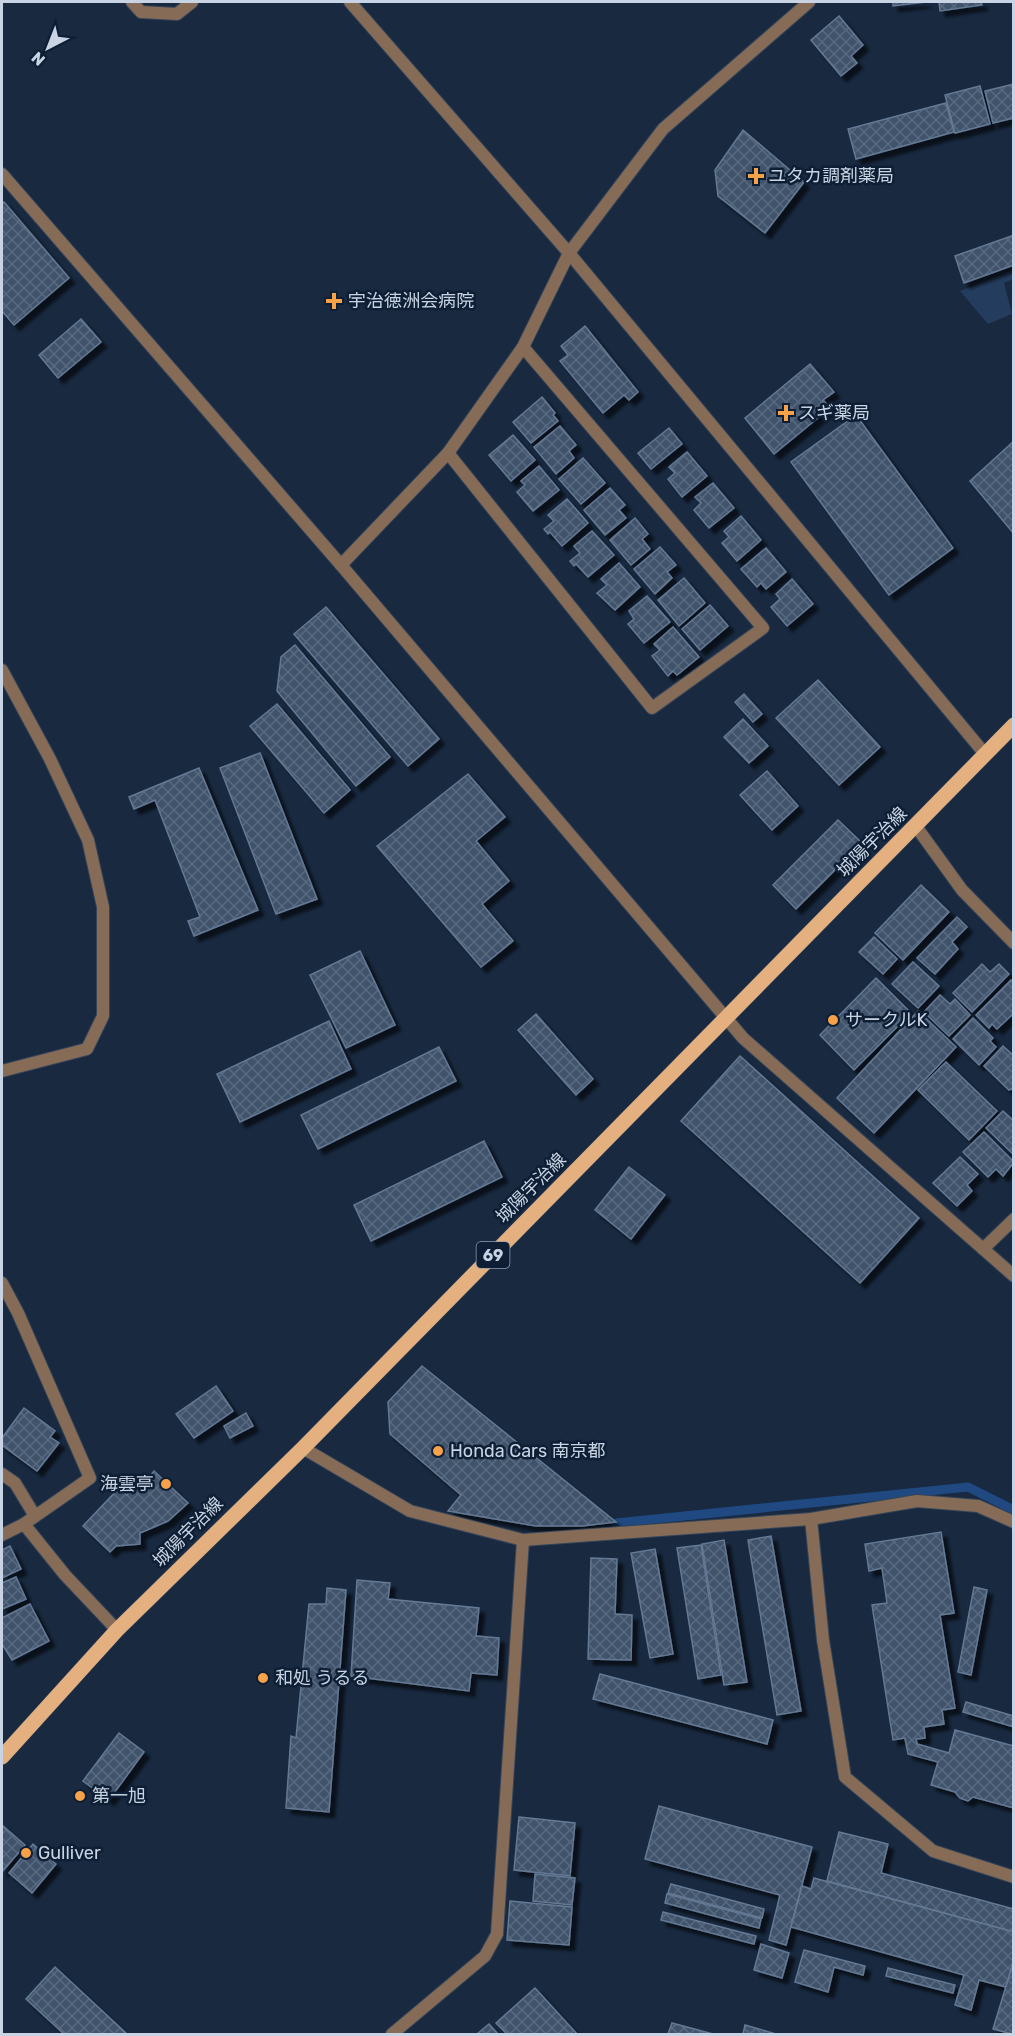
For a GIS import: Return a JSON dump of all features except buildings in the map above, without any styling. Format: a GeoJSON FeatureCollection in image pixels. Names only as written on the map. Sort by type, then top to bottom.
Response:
{"type":"FeatureCollection","features":[{"type":"Feature","properties":{"kind":"main road","name":"城陽宇治線"},"geometry":{"type":"LineString","coordinates":[[2,1757],[117,1630],[303,1448],[1014,725]]}},
{"type":"Feature","properties":{"kind":"street"},"geometry":{"type":"LineString","coordinates":[[132,2],[141,12],[177,14],[192,2]]}},
{"type":"Feature","properties":{"kind":"street"},"geometry":{"type":"LineString","coordinates":[[350,2],[569,253],[985,754]]}},
{"type":"Feature","properties":{"kind":"street"},"geometry":{"type":"LineString","coordinates":[[341,565],[448,453],[523,347],[569,253],[663,129],[809,2]]}},
{"type":"Feature","properties":{"kind":"street"},"geometry":{"type":"LineString","coordinates":[[2,174],[341,565],[743,1038],[1014,1276]]}},
{"type":"Feature","properties":{"kind":"street"},"geometry":{"type":"LineString","coordinates":[[448,453],[652,708],[763,628],[523,347]]}},
{"type":"Feature","properties":{"kind":"street"},"geometry":{"type":"LineString","coordinates":[[2,670],[50,759],[88,840],[103,907],[103,1016],[87,1049],[2,1071]]}},
{"type":"Feature","properties":{"kind":"street"},"geometry":{"type":"LineString","coordinates":[[915,825],[962,890],[1014,943]]}},
{"type":"Feature","properties":{"kind":"street"},"geometry":{"type":"LineString","coordinates":[[982,1249],[1014,1220]]}},
{"type":"Feature","properties":{"kind":"street"},"geometry":{"type":"LineString","coordinates":[[2,1283],[18,1313],[90,1478],[24,1524],[2,1535]]}},
{"type":"Feature","properties":{"kind":"street"},"geometry":{"type":"LineString","coordinates":[[303,1448],[410,1511],[523,1540],[811,1519],[917,1502],[978,1506],[1014,1522]]}},
{"type":"Feature","properties":{"kind":"street"},"geometry":{"type":"LineString","coordinates":[[2,1474],[15,1484],[35,1516]]}},
{"type":"Feature","properties":{"kind":"street"},"geometry":{"type":"LineString","coordinates":[[811,1519],[823,1640],[845,1778],[933,1851],[1014,1877]]}},
{"type":"Feature","properties":{"kind":"street"},"geometry":{"type":"LineString","coordinates":[[24,1524],[65,1575],[117,1630]]}},
{"type":"Feature","properties":{"kind":"street"},"geometry":{"type":"LineString","coordinates":[[392,2034],[485,1956],[497,1934],[523,1540]]}},
{"type":"Feature","properties":{"kind":"shaded area"},"geometry":{"type":"Polygon","coordinates":[[[1013,270],[1013,279],[1004,283],[1012,314],[988,324],[960,291],[1013,270]]]}},
{"type":"Feature","properties":{"kind":"waterway"},"geometry":{"type":"LineString","coordinates":[[616,1523],[968,1487],[1014,1510]]}},
{"type":"Feature","properties":{"kind":"place","name":"ユタカ調剤薬局"},"geometry":{"type":"Point","coordinates":[756,176]}},
{"type":"Feature","properties":{"kind":"place","name":"宇治徳洲会病院"},"geometry":{"type":"Point","coordinates":[334,301]}},
{"type":"Feature","properties":{"kind":"place","name":"スギ薬局"},"geometry":{"type":"Point","coordinates":[786,413]}},
{"type":"Feature","properties":{"kind":"place","name":"サークルK"},"geometry":{"type":"Point","coordinates":[833,1020]}},
{"type":"Feature","properties":{"kind":"place","name":"Honda Cars 南京都"},"geometry":{"type":"Point","coordinates":[438,1451]}},
{"type":"Feature","properties":{"kind":"place","name":"海雲亭"},"geometry":{"type":"Point","coordinates":[166,1484]}},
{"type":"Feature","properties":{"kind":"place","name":"和処 うるる"},"geometry":{"type":"Point","coordinates":[263,1678]}},
{"type":"Feature","properties":{"kind":"place","name":"第一旭"},"geometry":{"type":"Point","coordinates":[80,1796]}},
{"type":"Feature","properties":{"kind":"place","name":"Gulliver"},"geometry":{"type":"Point","coordinates":[26,1853]}}]}
